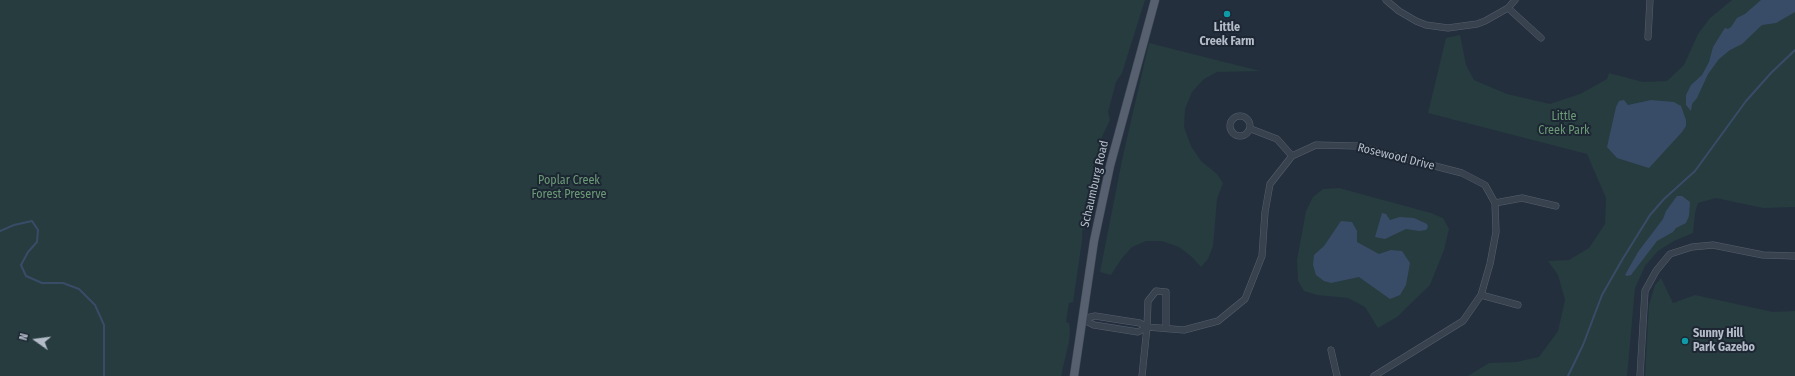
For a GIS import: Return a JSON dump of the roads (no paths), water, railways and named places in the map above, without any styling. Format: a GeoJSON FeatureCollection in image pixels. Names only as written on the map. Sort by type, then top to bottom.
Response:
{"type":"FeatureCollection","features":[{"type":"Feature","properties":{"kind":"main road","name":"Schaumburg Road"},"geometry":{"type":"LineString","coordinates":[[1074,376],[1094,241],[1110,166],[1154,0]]}},
{"type":"Feature","properties":{"kind":"street"},"geometry":{"type":"LineString","coordinates":[[1386,0],[1408,17],[1426,25],[1438,27],[1459,27],[1478,24],[1508,8],[1515,0]]}},
{"type":"Feature","properties":{"kind":"street"},"geometry":{"type":"LineString","coordinates":[[1648,37],[1650,0]]}},
{"type":"Feature","properties":{"kind":"street"},"geometry":{"type":"LineString","coordinates":[[1508,8],[1541,38]]}},
{"type":"Feature","properties":{"kind":"street"},"geometry":{"type":"LineString","coordinates":[[1251,129],[1277,139],[1292,156]]}},
{"type":"Feature","properties":{"kind":"street","name":"Rosewood Drive"},"geometry":{"type":"LineString","coordinates":[[1082,319],[1095,316],[1140,322],[1147,327],[1166,327],[1184,330],[1218,321],[1245,299],[1262,256],[1265,212],[1270,184],[1292,156],[1316,145],[1357,146],[1462,174],[1485,185],[1495,203],[1496,232],[1490,264],[1481,294],[1463,321],[1374,376]]}},
{"type":"Feature","properties":{"kind":"street"},"geometry":{"type":"LineString","coordinates":[[1495,203],[1522,198],[1556,206]]}},
{"type":"Feature","properties":{"kind":"street"},"geometry":{"type":"LineString","coordinates":[[1640,376],[1645,291],[1656,271],[1670,254],[1692,247],[1714,245],[1763,255],[1795,256]]}},
{"type":"Feature","properties":{"kind":"street"},"geometry":{"type":"LineString","coordinates":[[1142,376],[1148,300],[1156,290],[1166,292],[1166,327]]}},
{"type":"Feature","properties":{"kind":"street"},"geometry":{"type":"LineString","coordinates":[[1481,294],[1518,305]]}},
{"type":"Feature","properties":{"kind":"street"},"geometry":{"type":"LineString","coordinates":[[1331,350],[1337,376]]}},
{"type":"Feature","properties":{"kind":"water"},"geometry":{"type":"Polygon","coordinates":[[[1761,0],[1795,0],[1795,12],[1776,23],[1762,25],[1742,44],[1730,50],[1719,59],[1708,74],[1697,98],[1692,104],[1691,111],[1686,105],[1686,95],[1691,85],[1702,75],[1709,62],[1713,47],[1723,31],[1725,28],[1728,29],[1731,27],[1737,18],[1745,14],[1761,0]]]}},
{"type":"Feature","properties":{"kind":"water"},"geometry":{"type":"Polygon","coordinates":[[[1624,100],[1628,105],[1651,100],[1674,102],[1681,106],[1686,120],[1686,126],[1649,168],[1617,158],[1607,147],[1616,107],[1619,101],[1624,100]]]}},
{"type":"Feature","properties":{"kind":"water"},"geometry":{"type":"Polygon","coordinates":[[[1677,196],[1682,196],[1690,202],[1689,216],[1686,223],[1657,241],[1631,275],[1625,275],[1638,252],[1663,219],[1666,211],[1677,196]]]}},
{"type":"Feature","properties":{"kind":"water"},"geometry":{"type":"Polygon","coordinates":[[[1382,213],[1386,214],[1390,220],[1400,217],[1414,218],[1427,224],[1428,227],[1426,230],[1419,231],[1406,229],[1385,239],[1375,237],[1382,213]]]}},
{"type":"Feature","properties":{"kind":"water"},"geometry":{"type":"Polygon","coordinates":[[[1341,221],[1352,222],[1357,231],[1357,242],[1379,254],[1391,250],[1402,251],[1410,263],[1406,285],[1400,295],[1390,299],[1359,277],[1331,283],[1324,281],[1316,275],[1313,265],[1314,255],[1324,246],[1341,221]]]}},
{"type":"Feature","properties":{"kind":"waterway"},"geometry":{"type":"LineString","coordinates":[[1568,376],[1583,345],[1602,295],[1650,215],[1664,199],[1695,171],[1746,101],[1771,73],[1795,50]]}},
{"type":"Feature","properties":{"kind":"waterway"},"geometry":{"type":"LineString","coordinates":[[0,231],[14,225],[32,221],[38,230],[37,242],[28,252],[21,265],[26,276],[42,283],[63,283],[79,289],[95,305],[104,325],[104,376]]}},
{"type":"Feature","properties":{"kind":"place","name":"Little Creek Farm"},"geometry":{"type":"Point","coordinates":[1227,14]}},
{"type":"Feature","properties":{"kind":"place","name":"Sunny Hill Park Gazebo"},"geometry":{"type":"Point","coordinates":[1685,341]}},
{"type":"Feature","properties":{"kind":"park label","name":"Little Creek Park"},"geometry":{"type":"Point","coordinates":[1564,124]}},
{"type":"Feature","properties":{"kind":"park label","name":"Poplar Creek Forest Preserve"},"geometry":{"type":"Point","coordinates":[569,188]}}]}
